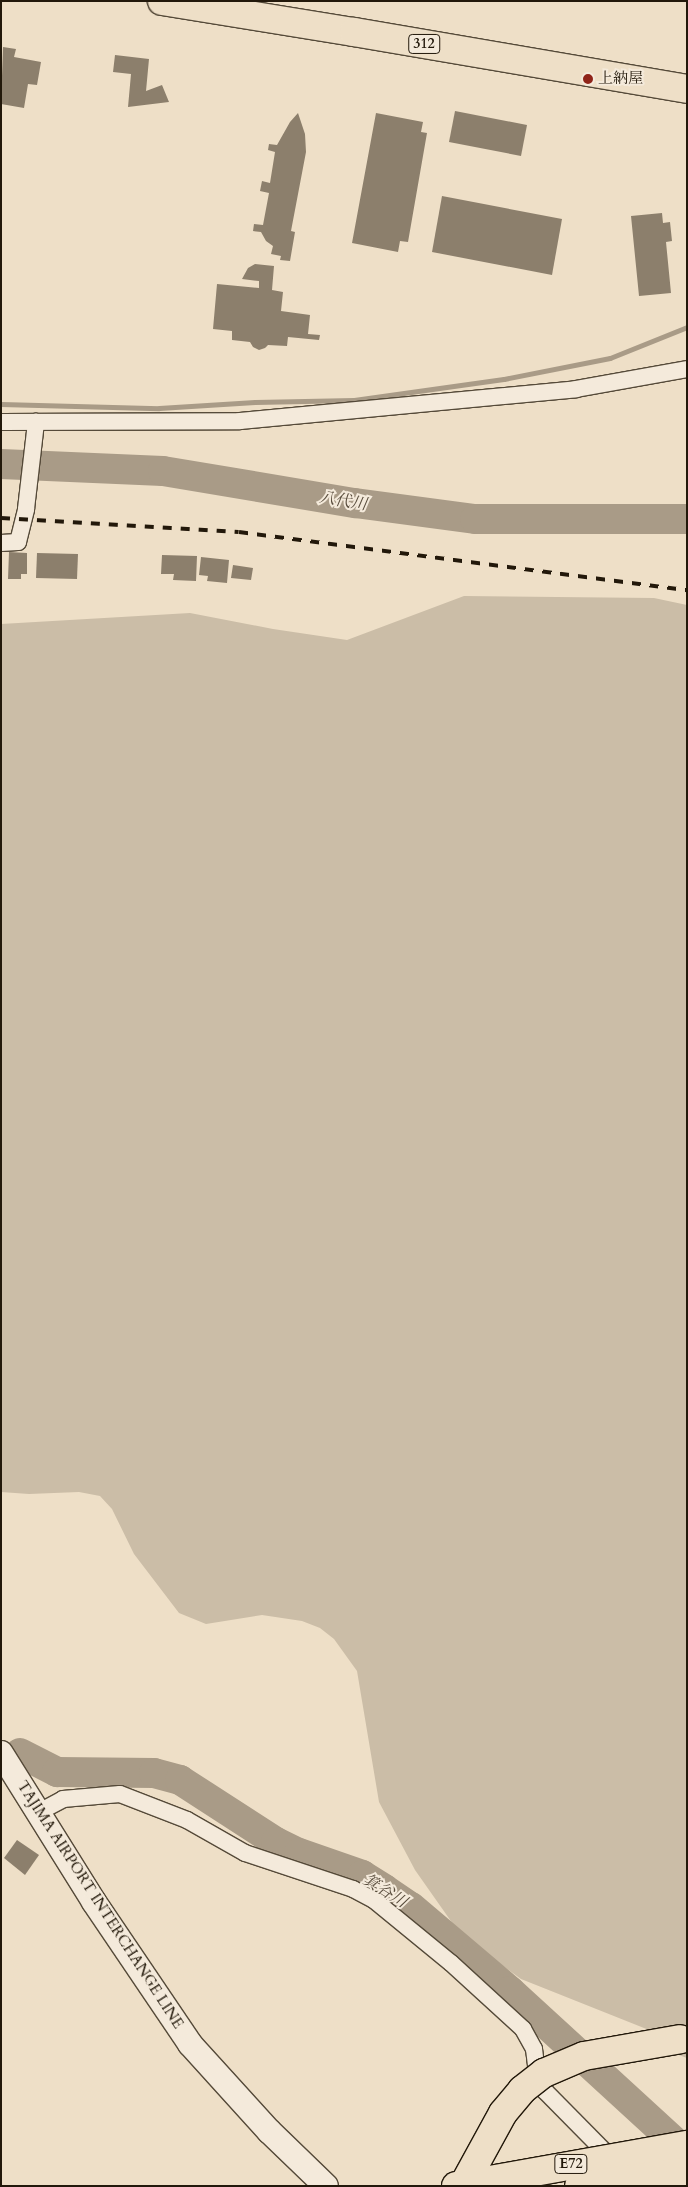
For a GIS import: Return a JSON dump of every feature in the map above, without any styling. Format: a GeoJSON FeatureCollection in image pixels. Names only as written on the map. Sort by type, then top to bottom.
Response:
{"type":"FeatureCollection","features":[{"type":"Feature","properties":{"kind":"highway","name":"312"},"geometry":{"type":"LineString","coordinates":[[162,1],[687,89]]}},
{"type":"Feature","properties":{"kind":"highway"},"geometry":{"type":"LineString","coordinates":[[463,2186],[503,2113],[522,2090],[544,2073],[584,2056],[681,2039]]}},
{"type":"Feature","properties":{"kind":"highway","name":"E72"},"geometry":{"type":"LineString","coordinates":[[456,2186],[687,2144]]}},
{"type":"Feature","properties":{"kind":"highway"},"geometry":{"type":"LineString","coordinates":[[579,2186],[687,2172]]}},
{"type":"Feature","properties":{"kind":"main road","name":"TAJIMA AIRPORT INTERCHANGE LINE"},"geometry":{"type":"LineString","coordinates":[[1,1753],[40,1812],[94,1902],[190,2044],[268,2130],[326,2186]]}},
{"type":"Feature","properties":{"kind":"street"},"geometry":{"type":"LineString","coordinates":[[1,422],[240,421],[576,389],[687,369]]}},
{"type":"Feature","properties":{"kind":"street"},"geometry":{"type":"LineString","coordinates":[[1,543],[18,542],[26,509],[36,422]]}},
{"type":"Feature","properties":{"kind":"street"},"geometry":{"type":"LineString","coordinates":[[40,1812],[63,1799],[120,1794],[187,1820],[245,1853],[353,1889],[374,1900],[452,1963],[523,2030],[534,2049],[536,2066],[546,2091],[638,2186]]}},
{"type":"Feature","properties":{"kind":"shaded area"},"geometry":{"type":"Polygon","coordinates":[[[464,596],[654,598],[687,605],[687,2058],[665,2050],[649,2030],[521,1979],[460,1934],[415,1870],[379,1802],[357,1671],[334,1639],[320,1628],[302,1621],[262,1615],[206,1624],[179,1613],[134,1554],[112,1509],[100,1496],[79,1492],[29,1494],[1,1492],[1,624],[190,613],[273,629],[347,640],[464,596]]]}},
{"type":"Feature","properties":{"kind":"building"},"geometry":{"type":"Polygon","coordinates":[[[3,47],[16,49],[14,57],[41,62],[37,85],[28,84],[24,108],[1,104],[3,47]]]}},
{"type":"Feature","properties":{"kind":"building"},"geometry":{"type":"Polygon","coordinates":[[[115,55],[149,59],[146,91],[162,85],[169,102],[128,107],[131,74],[113,72],[115,55]]]}},
{"type":"Feature","properties":{"kind":"building"},"geometry":{"type":"Polygon","coordinates":[[[455,111],[527,125],[521,156],[449,142],[455,111]]]}},
{"type":"Feature","properties":{"kind":"building"},"geometry":{"type":"Polygon","coordinates":[[[298,113],[305,134],[306,152],[291,231],[295,232],[290,261],[280,260],[281,256],[271,254],[273,246],[266,241],[261,232],[253,231],[254,224],[263,225],[269,193],[260,191],[262,181],[270,183],[275,152],[268,150],[269,144],[277,145],[290,122],[298,113]]]}},
{"type":"Feature","properties":{"kind":"building"},"geometry":{"type":"Polygon","coordinates":[[[376,113],[423,122],[421,132],[427,133],[408,242],[400,241],[398,252],[352,243],[376,113]]]}},
{"type":"Feature","properties":{"kind":"building"},"geometry":{"type":"Polygon","coordinates":[[[442,196],[562,219],[552,275],[432,252],[442,196]]]}},
{"type":"Feature","properties":{"kind":"building"},"geometry":{"type":"Polygon","coordinates":[[[662,213],[663,223],[670,222],[672,241],[666,242],[671,293],[639,296],[631,216],[662,213]]]}},
{"type":"Feature","properties":{"kind":"building"},"geometry":{"type":"Polygon","coordinates":[[[255,264],[274,266],[272,290],[283,292],[281,311],[310,315],[308,334],[320,335],[319,340],[288,337],[287,346],[268,345],[259,350],[253,347],[250,342],[232,340],[232,331],[213,329],[217,284],[259,288],[259,281],[242,279],[248,268],[255,264]]]}},
{"type":"Feature","properties":{"kind":"building"},"geometry":{"type":"Polygon","coordinates":[[[9,552],[27,553],[27,574],[21,574],[21,579],[8,579],[9,552]]]}},
{"type":"Feature","properties":{"kind":"building"},"geometry":{"type":"Polygon","coordinates":[[[37,553],[78,554],[77,579],[36,578],[37,553]]]}},
{"type":"Feature","properties":{"kind":"building"},"geometry":{"type":"Polygon","coordinates":[[[162,555],[197,556],[196,581],[173,580],[174,574],[161,574],[162,555]]]}},
{"type":"Feature","properties":{"kind":"building"},"geometry":{"type":"Polygon","coordinates":[[[201,557],[229,560],[227,583],[207,581],[208,576],[199,575],[201,557]]]}},
{"type":"Feature","properties":{"kind":"building"},"geometry":{"type":"Polygon","coordinates":[[[233,565],[253,568],[251,580],[231,578],[233,565]]]}},
{"type":"Feature","properties":{"kind":"building"},"geometry":{"type":"Polygon","coordinates":[[[17,1840],[39,1855],[25,1875],[4,1858],[17,1840]]]}},
{"type":"Feature","properties":{"kind":"waterway"},"geometry":{"type":"LineString","coordinates":[[1,404],[159,408],[255,402],[354,400],[504,379],[610,358],[687,327]]}},
{"type":"Feature","properties":{"kind":"waterway","name":"八代川"},"geometry":{"type":"LineString","coordinates":[[1,464],[163,471],[355,503],[475,519],[687,519]]}},
{"type":"Feature","properties":{"kind":"waterway","name":"箕谷川"},"geometry":{"type":"LineString","coordinates":[[20,1753],[57,1772],[154,1773],[180,1780],[276,1842],[299,1853],[362,1875],[411,1907],[510,1991],[687,2153]]}},
{"type":"Feature","properties":{"kind":"railway"},"geometry":{"type":"LineString","coordinates":[[1,518],[239,532],[687,590]]}},
{"type":"Feature","properties":{"kind":"place","name":"上納屋"},"geometry":{"type":"Point","coordinates":[588,79]}}]}
